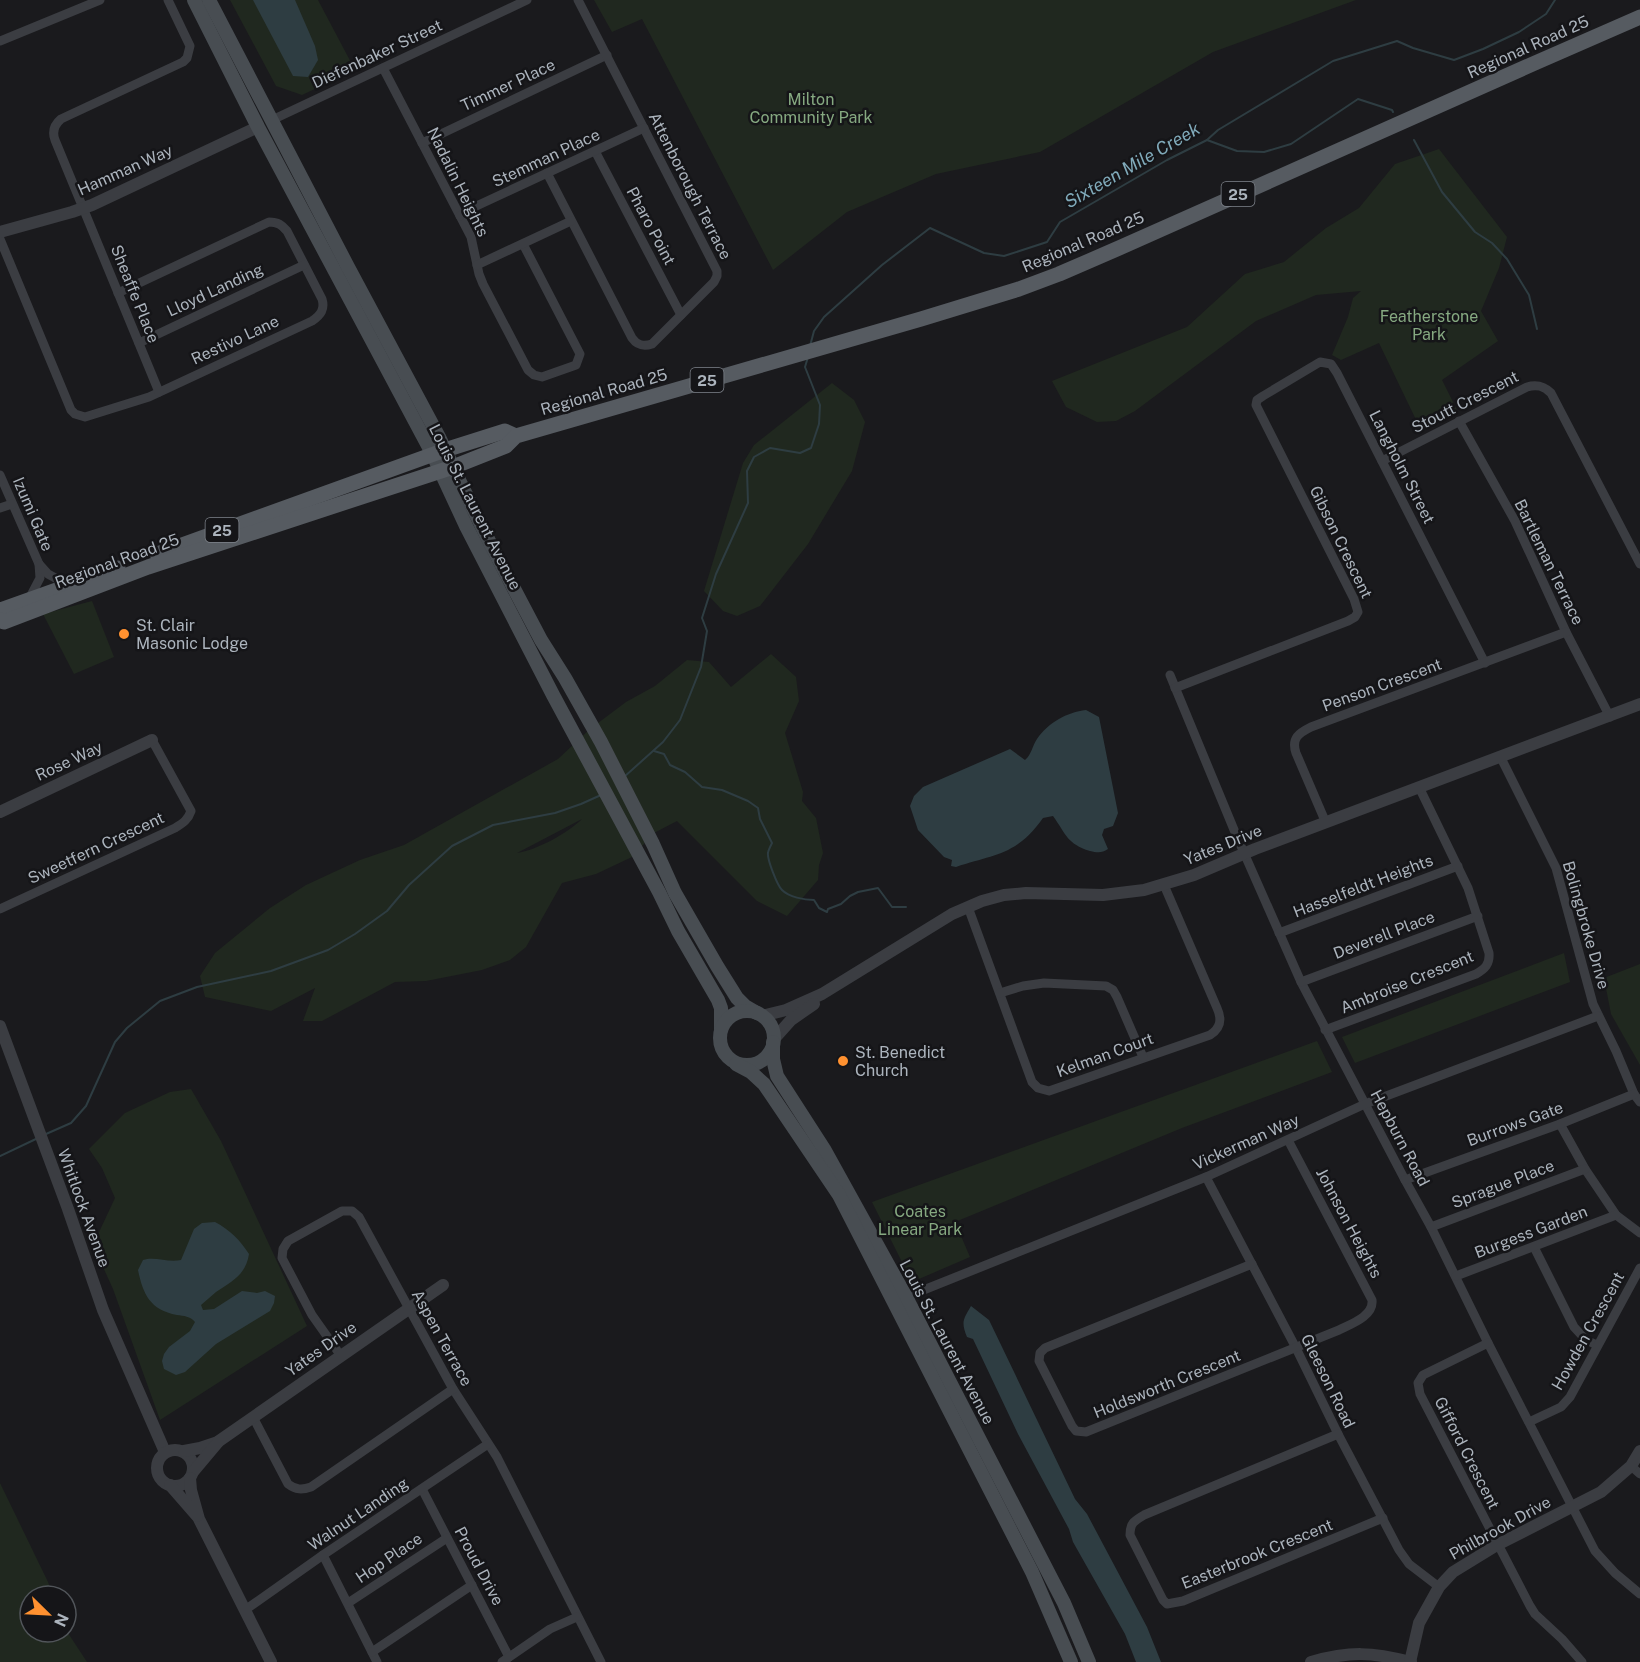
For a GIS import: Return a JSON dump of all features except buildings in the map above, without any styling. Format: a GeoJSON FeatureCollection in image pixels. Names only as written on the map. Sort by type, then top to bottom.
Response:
{"type":"FeatureCollection","features":[{"type":"Feature","properties":{"kind":"main road","name":"Louis St. Laurent Avenue"},"geometry":{"type":"LineString","coordinates":[[194,0],[258,127],[439,453]]}},
{"type":"Feature","properties":{"kind":"main road","name":"Louis St. Laurent Avenue"},"geometry":{"type":"LineString","coordinates":[[208,0],[272,120],[439,453],[475,545],[678,931],[718,1000],[721,1008],[721,1029]]}},
{"type":"Feature","properties":{"kind":"main road","name":"Regional Road 25"},"geometry":{"type":"LineString","coordinates":[[0,620],[4,622],[148,567],[446,469],[506,446],[516,436],[1019,289],[1059,274],[1640,17]]}},
{"type":"Feature","properties":{"kind":"main road","name":"Regional Road 25"},"geometry":{"type":"LineString","coordinates":[[0,613],[3,609],[29,599],[439,453],[504,431],[516,436]]}},
{"type":"Feature","properties":{"kind":"main road","name":"Louis St. Laurent Avenue"},"geometry":{"type":"LineString","coordinates":[[446,469],[601,742],[653,844],[675,893],[717,966],[737,998],[745,1006],[760,1014]]}},
{"type":"Feature","properties":{"kind":"main road"},"geometry":{"type":"LineString","coordinates":[[748,1011],[760,1014],[771,1024],[774,1041],[771,1049],[763,1060],[750,1065],[736,1064],[722,1051],[719,1038],[721,1029],[731,1015],[748,1011]]}},
{"type":"Feature","properties":{"kind":"main road","name":"Louis St. Laurent Avenue"},"geometry":{"type":"LineString","coordinates":[[774,1041],[773,1059],[777,1076],[824,1149],[906,1297],[1064,1603],[1089,1662]]}},
{"type":"Feature","properties":{"kind":"main road","name":"Louis St. Laurent Avenue"},"geometry":{"type":"LineString","coordinates":[[736,1064],[751,1072],[764,1084],[839,1195],[1032,1572],[1071,1662]]}},
{"type":"Feature","properties":{"kind":"street"},"geometry":{"type":"LineString","coordinates":[[0,41],[100,0]]}},
{"type":"Feature","properties":{"kind":"street","name":"Sheaffe Place"},"geometry":{"type":"LineString","coordinates":[[159,392],[53,136],[54,127],[61,119],[183,62],[187,58],[190,46],[168,0]]}},
{"type":"Feature","properties":{"kind":"street","name":"Diefenbaker Street"},"geometry":{"type":"LineString","coordinates":[[272,120],[527,0]]}},
{"type":"Feature","properties":{"kind":"street","name":"Attenborough Terrace"},"geometry":{"type":"LineString","coordinates":[[547,173],[634,341],[646,346],[652,344],[714,282],[717,271],[578,0]]}},
{"type":"Feature","properties":{"kind":"street","name":"Timmer Place"},"geometry":{"type":"LineString","coordinates":[[422,143],[607,55]]}},
{"type":"Feature","properties":{"kind":"street","name":"Nadalin Heights"},"geometry":{"type":"LineString","coordinates":[[383,68],[471,237],[483,284],[528,370],[542,377],[576,365],[580,354],[523,244]]}},
{"type":"Feature","properties":{"kind":"street","name":"Hamman Way"},"geometry":{"type":"LineString","coordinates":[[0,232],[83,208],[258,127]]}},
{"type":"Feature","properties":{"kind":"street","name":"Stemman Place"},"geometry":{"type":"LineString","coordinates":[[460,216],[470,209],[644,128]]}},
{"type":"Feature","properties":{"kind":"street","name":"Pharo Point"},"geometry":{"type":"LineString","coordinates":[[595,151],[681,315]]}},
{"type":"Feature","properties":{"kind":"street"},"geometry":{"type":"LineString","coordinates":[[477,265],[571,221]]}},
{"type":"Feature","properties":{"kind":"street","name":"Restivo Lane"},"geometry":{"type":"LineString","coordinates":[[0,239],[71,410],[80,416],[90,416],[149,397],[318,317],[324,305],[284,227],[269,222],[118,293]]}},
{"type":"Feature","properties":{"kind":"street","name":"Lloyd Landing"},"geometry":{"type":"LineString","coordinates":[[139,343],[304,265]]}},
{"type":"Feature","properties":{"kind":"street","name":"Langholm Street"},"geometry":{"type":"LineString","coordinates":[[1256,405],[1257,400],[1314,365],[1320,362],[1331,364],[1485,663]]}},
{"type":"Feature","properties":{"kind":"street","name":"Stoutt Crescent"},"geometry":{"type":"LineString","coordinates":[[1382,461],[1530,386],[1537,385],[1551,393],[1640,564]]}},
{"type":"Feature","properties":{"kind":"street","name":"Gibson Crescent"},"geometry":{"type":"LineString","coordinates":[[1175,688],[1348,621],[1358,612],[1354,599],[1256,405]]}},
{"type":"Feature","properties":{"kind":"street","name":"Bartleman Terrace"},"geometry":{"type":"LineString","coordinates":[[1459,421],[1515,521],[1566,632],[1610,717]]}},
{"type":"Feature","properties":{"kind":"street","name":"Izumi Gate"},"geometry":{"type":"LineString","coordinates":[[0,475],[39,564],[48,574],[68,585]]}},
{"type":"Feature","properties":{"kind":"street"},"geometry":{"type":"LineString","coordinates":[[0,508],[12,504]]}},
{"type":"Feature","properties":{"kind":"street","name":"Izumi Gate"},"geometry":{"type":"LineString","coordinates":[[29,599],[40,578],[39,564]]}},
{"type":"Feature","properties":{"kind":"street","name":"Penson Crescent"},"geometry":{"type":"LineString","coordinates":[[1326,822],[1296,753],[1294,740],[1297,735],[1311,727],[1566,632]]}},
{"type":"Feature","properties":{"kind":"street","name":"Hepburn Road"},"geometry":{"type":"LineString","coordinates":[[1170,675],[1279,933],[1325,1030],[1431,1227],[1595,1551],[1615,1574],[1640,1594]]}},
{"type":"Feature","properties":{"kind":"street","name":"Yates Drive"},"geometry":{"type":"LineString","coordinates":[[760,1014],[786,1010],[822,994],[936,924],[968,907],[993,898],[1014,893],[1038,892],[1116,894],[1164,885],[1640,704]]}},
{"type":"Feature","properties":{"kind":"street","name":"Rose Way"},"geometry":{"type":"LineString","coordinates":[[0,812],[152,740]]}},
{"type":"Feature","properties":{"kind":"street","name":"Sweetfern Crescent"},"geometry":{"type":"LineString","coordinates":[[0,909],[184,823],[191,811],[152,740]]}},
{"type":"Feature","properties":{"kind":"street","name":"Bolingbroke Drive"},"geometry":{"type":"LineString","coordinates":[[1501,758],[1556,868],[1589,993],[1637,1098]]}},
{"type":"Feature","properties":{"kind":"street","name":"Ambroise Crescent"},"geometry":{"type":"LineString","coordinates":[[1325,1030],[1482,971],[1489,961],[1489,953],[1468,888],[1419,787]]}},
{"type":"Feature","properties":{"kind":"street","name":"Hasselfeldt Heights"},"geometry":{"type":"LineString","coordinates":[[1279,933],[1458,866]]}},
{"type":"Feature","properties":{"kind":"street","name":"Kelman Court"},"geometry":{"type":"LineString","coordinates":[[968,907],[1032,1082],[1041,1090],[1049,1091],[1210,1035],[1217,1030],[1221,1021],[1217,1008],[1164,885]]}},
{"type":"Feature","properties":{"kind":"street","name":"Deverell Place"},"geometry":{"type":"LineString","coordinates":[[1301,982],[1478,916]]}},
{"type":"Feature","properties":{"kind":"street"},"geometry":{"type":"LineString","coordinates":[[1000,993],[1044,983],[1106,986],[1113,990],[1143,1057]]}},
{"type":"Feature","properties":{"kind":"street","name":"Yates Drive"},"geometry":{"type":"LineString","coordinates":[[774,1041],[791,1020],[814,1004],[822,994]]}},
{"type":"Feature","properties":{"kind":"street","name":"Vickerman Way"},"geometry":{"type":"LineString","coordinates":[[906,1297],[1206,1177],[1365,1104],[1598,1016]]}},
{"type":"Feature","properties":{"kind":"street","name":"Whitlock Avenue"},"geometry":{"type":"LineString","coordinates":[[0,1026],[103,1310],[142,1400],[175,1451]]}},
{"type":"Feature","properties":{"kind":"street","name":"Burrows Gate"},"geometry":{"type":"LineString","coordinates":[[1405,1180],[1637,1098]]}},
{"type":"Feature","properties":{"kind":"street"},"geometry":{"type":"LineString","coordinates":[[1560,1124],[1616,1215],[1640,1233]]}},
{"type":"Feature","properties":{"kind":"street","name":"Johnson Heights"},"geometry":{"type":"LineString","coordinates":[[1288,1140],[1372,1300],[1370,1310],[1364,1316],[1339,1330],[1296,1348]]}},
{"type":"Feature","properties":{"kind":"street","name":"Sprague Place"},"geometry":{"type":"LineString","coordinates":[[1431,1227],[1585,1168]]}},
{"type":"Feature","properties":{"kind":"street","name":"Gleeson Road"},"geometry":{"type":"LineString","coordinates":[[1206,1177],[1399,1550],[1409,1564],[1439,1587]]}},
{"type":"Feature","properties":{"kind":"street","name":"Aspen Terrace"},"geometry":{"type":"LineString","coordinates":[[341,1356],[312,1315],[282,1258],[283,1249],[288,1241],[342,1210],[352,1211],[358,1217],[453,1389],[497,1457],[601,1662]]}},
{"type":"Feature","properties":{"kind":"street","name":"Burgess Garden"},"geometry":{"type":"LineString","coordinates":[[1456,1276],[1616,1215]]}},
{"type":"Feature","properties":{"kind":"street"},"geometry":{"type":"LineString","coordinates":[[1534,1247],[1574,1327],[1586,1340],[1597,1346]]}},
{"type":"Feature","properties":{"kind":"street","name":"Holdsworth Crescent"},"geometry":{"type":"LineString","coordinates":[[1252,1264],[1045,1348],[1040,1353],[1039,1361],[1067,1417],[1076,1431],[1086,1432],[1296,1348]]}},
{"type":"Feature","properties":{"kind":"street","name":"Howden Crescent"},"geometry":{"type":"LineString","coordinates":[[1530,1422],[1565,1404],[1640,1268]]}},
{"type":"Feature","properties":{"kind":"street","name":"Yates Drive"},"geometry":{"type":"LineString","coordinates":[[175,1451],[200,1448],[219,1441],[443,1285]]}},
{"type":"Feature","properties":{"kind":"street","name":"Gifford Crescent"},"geometry":{"type":"LineString","coordinates":[[1488,1343],[1423,1375],[1419,1379],[1418,1388],[1497,1545],[1535,1614],[1562,1639],[1582,1662]]}},
{"type":"Feature","properties":{"kind":"street"},"geometry":{"type":"LineString","coordinates":[[253,1417],[288,1484],[293,1488],[303,1489],[311,1487],[453,1389]]}},
{"type":"Feature","properties":{"kind":"street","name":"Easterbrook Crescent"},"geometry":{"type":"LineString","coordinates":[[1338,1434],[1134,1521],[1130,1526],[1130,1535],[1163,1600],[1167,1604],[1183,1601],[1383,1518]]}},
{"type":"Feature","properties":{"kind":"street","name":"Yates Drive"},"geometry":{"type":"LineString","coordinates":[[192,1475],[219,1441]]}},
{"type":"Feature","properties":{"kind":"street","name":"Walnut Landing"},"geometry":{"type":"LineString","coordinates":[[245,1610],[488,1444]]}},
{"type":"Feature","properties":{"kind":"street"},"geometry":{"type":"LineString","coordinates":[[199,1519],[157,1471],[159,1460],[175,1451],[192,1460],[191,1490],[199,1519],[271,1662]]}},
{"type":"Feature","properties":{"kind":"street","name":"Philbrook Drive"},"geometry":{"type":"LineString","coordinates":[[1410,1662],[1419,1623],[1439,1587],[1453,1572],[1497,1545],[1601,1492],[1636,1470],[1640,1451]]}},
{"type":"Feature","properties":{"kind":"street"},"geometry":{"type":"LineString","coordinates":[[170,1485],[181,1485],[192,1475]]}},
{"type":"Feature","properties":{"kind":"street","name":"Proud Drive"},"geometry":{"type":"LineString","coordinates":[[422,1489],[472,1585],[506,1660]]}},
{"type":"Feature","properties":{"kind":"street","name":"Hop Place"},"geometry":{"type":"LineString","coordinates":[[348,1603],[447,1538]]}},
{"type":"Feature","properties":{"kind":"street"},"geometry":{"type":"LineString","coordinates":[[324,1555],[377,1662]]}},
{"type":"Feature","properties":{"kind":"street"},"geometry":{"type":"LineString","coordinates":[[372,1652],[472,1585]]}},
{"type":"Feature","properties":{"kind":"street"},"geometry":{"type":"LineString","coordinates":[[506,1660],[549,1629],[577,1617]]}},
{"type":"Feature","properties":{"kind":"street"},"geometry":{"type":"LineString","coordinates":[[1311,1662],[1331,1656],[1358,1653],[1387,1656],[1410,1662]]}},
{"type":"Feature","properties":{"kind":"green space"},"geometry":{"type":"Polygon","coordinates":[[[230,0],[318,0],[355,70],[302,95],[276,86],[230,0]]]}},
{"type":"Feature","properties":{"kind":"green space","name":"Milton Community Park"},"geometry":{"type":"Polygon","coordinates":[[[594,0],[1356,0],[1213,52],[1040,152],[936,174],[847,212],[773,270],[642,19],[612,32],[594,0]]]}},
{"type":"Feature","properties":{"kind":"green space","name":"Featherstone Park"},"geometry":{"type":"Polygon","coordinates":[[[1439,149],[1507,237],[1499,268],[1481,311],[1498,341],[1442,380],[1457,410],[1420,428],[1379,343],[1341,360],[1332,355],[1348,317],[1353,298],[1361,291],[1316,295],[1256,321],[1135,411],[1116,421],[1097,422],[1066,407],[1052,381],[1187,327],[1245,274],[1284,262],[1326,228],[1359,208],[1395,164],[1439,149]]]}},
{"type":"Feature","properties":{"kind":"green space"},"geometry":{"type":"Polygon","coordinates":[[[832,383],[854,400],[865,422],[852,471],[808,544],[760,606],[737,616],[723,611],[704,591],[743,463],[754,445],[832,383]]]}},
{"type":"Feature","properties":{"kind":"green space"},"geometry":{"type":"Polygon","coordinates":[[[92,601],[114,657],[74,674],[43,614],[92,601]]]}},
{"type":"Feature","properties":{"kind":"green space"},"geometry":{"type":"Polygon","coordinates":[[[771,654],[796,677],[799,701],[785,733],[803,792],[802,801],[816,818],[823,853],[818,880],[787,916],[757,901],[677,821],[654,833],[632,857],[596,874],[562,883],[526,947],[510,960],[482,970],[426,981],[395,982],[322,1021],[303,1021],[315,988],[271,1011],[205,997],[200,976],[215,953],[270,908],[306,885],[360,860],[404,845],[558,759],[590,729],[626,702],[655,686],[687,660],[709,662],[731,687],[771,654]],[[582,819],[517,853],[543,845],[582,819]]]}},
{"type":"Feature","properties":{"kind":"green space"},"geometry":{"type":"Polygon","coordinates":[[[1564,953],[1570,982],[1355,1063],[1342,1037],[1564,953]]]}},
{"type":"Feature","properties":{"kind":"green space"},"geometry":{"type":"Polygon","coordinates":[[[1640,964],[1640,1065],[1611,1014],[1604,978],[1640,964]]]}},
{"type":"Feature","properties":{"kind":"green space","name":"Coates Linear Park"},"geometry":{"type":"Polygon","coordinates":[[[1317,1041],[1332,1072],[1182,1128],[955,1222],[970,1257],[912,1282],[872,1202],[1317,1041]]]}},
{"type":"Feature","properties":{"kind":"green space"},"geometry":{"type":"Polygon","coordinates":[[[191,1089],[221,1141],[307,1326],[160,1420],[113,1289],[93,1245],[115,1198],[102,1168],[89,1149],[125,1113],[170,1092],[191,1089]]]}},
{"type":"Feature","properties":{"kind":"green space"},"geometry":{"type":"Polygon","coordinates":[[[0,1483],[49,1584],[18,1584],[18,1644],[75,1644],[87,1662],[0,1662],[0,1483]]]}},
{"type":"Feature","properties":{"kind":"shaded area"},"geometry":{"type":"Polygon","coordinates":[[[253,0],[295,0],[315,46],[318,60],[308,77],[293,76],[253,0]]]}},
{"type":"Feature","properties":{"kind":"shaded area"},"geometry":{"type":"Polygon","coordinates":[[[1086,710],[1099,717],[1118,813],[1113,826],[1104,829],[1102,835],[1108,849],[1095,852],[1076,845],[1068,838],[1053,816],[1043,818],[1024,840],[1014,847],[994,856],[956,867],[951,866],[952,860],[944,857],[918,830],[910,806],[914,796],[923,787],[1010,749],[1025,760],[1041,733],[1052,723],[1072,713],[1086,710]]]}},
{"type":"Feature","properties":{"kind":"shaded area"},"geometry":{"type":"Polygon","coordinates":[[[215,1222],[234,1236],[249,1254],[241,1273],[201,1305],[203,1310],[214,1309],[242,1291],[257,1293],[265,1291],[275,1296],[274,1303],[270,1311],[216,1344],[185,1372],[176,1375],[164,1369],[162,1361],[164,1354],[169,1347],[190,1331],[195,1322],[189,1317],[168,1313],[154,1305],[145,1293],[138,1270],[143,1260],[181,1260],[194,1229],[202,1223],[215,1222]]]}},
{"type":"Feature","properties":{"kind":"shaded area"},"geometry":{"type":"Polygon","coordinates":[[[971,1306],[989,1320],[1075,1499],[1087,1514],[1147,1627],[1161,1662],[1136,1662],[1125,1634],[1073,1542],[1069,1529],[1018,1434],[973,1339],[967,1337],[964,1321],[971,1306]]]}},
{"type":"Feature","properties":{"kind":"waterway","name":"Sixteen Mile Creek"},"geometry":{"type":"LineString","coordinates":[[810,346],[814,331],[824,317],[882,265],[930,228],[984,253],[1004,256],[1047,242],[1060,222],[1167,160],[1207,140],[1218,130],[1333,61],[1397,41],[1454,60],[1519,32],[1546,14],[1555,0]]}},
{"type":"Feature","properties":{"kind":"waterway"},"geometry":{"type":"LineString","coordinates":[[1207,140],[1237,151],[1264,152],[1291,144],[1358,99],[1393,112]]}},
{"type":"Feature","properties":{"kind":"waterway"},"geometry":{"type":"LineString","coordinates":[[1414,140],[1442,192],[1475,232],[1492,243],[1507,259],[1529,295],[1537,329]]}},
{"type":"Feature","properties":{"kind":"waterway","name":"Sixteen Mile Creek"},"geometry":{"type":"LineString","coordinates":[[624,777],[663,742],[680,720],[701,667],[707,631],[702,618],[716,574],[748,503],[747,471],[754,457],[770,448],[800,453],[811,448],[819,424],[820,405],[805,367],[808,357]]}},
{"type":"Feature","properties":{"kind":"waterway"},"geometry":{"type":"LineString","coordinates":[[654,751],[664,754],[670,765],[685,772],[702,787],[722,790],[758,808],[760,819],[772,843],[768,853],[771,866],[782,890],[789,895],[814,900],[819,908],[827,912],[828,909],[841,904],[858,892],[878,888],[892,907],[906,907]]}},
{"type":"Feature","properties":{"kind":"waterway","name":"Sixteen Mile Creek"},"geometry":{"type":"LineString","coordinates":[[46,1134],[71,1123],[86,1106],[115,1042],[127,1028],[160,1001],[197,987],[271,971],[328,950],[387,911],[409,885],[452,846],[493,825],[555,813],[601,795]]}},
{"type":"Feature","properties":{"kind":"waterway","name":"Sixteen Mile Creek"},"geometry":{"type":"LineString","coordinates":[[0,1156],[38,1138]]}},
{"type":"Feature","properties":{"kind":"place","name":"St. Clair Masonic Lodge"},"geometry":{"type":"Point","coordinates":[124,634]}},
{"type":"Feature","properties":{"kind":"place","name":"St. Benedict Church"},"geometry":{"type":"Point","coordinates":[843,1061]}}]}
